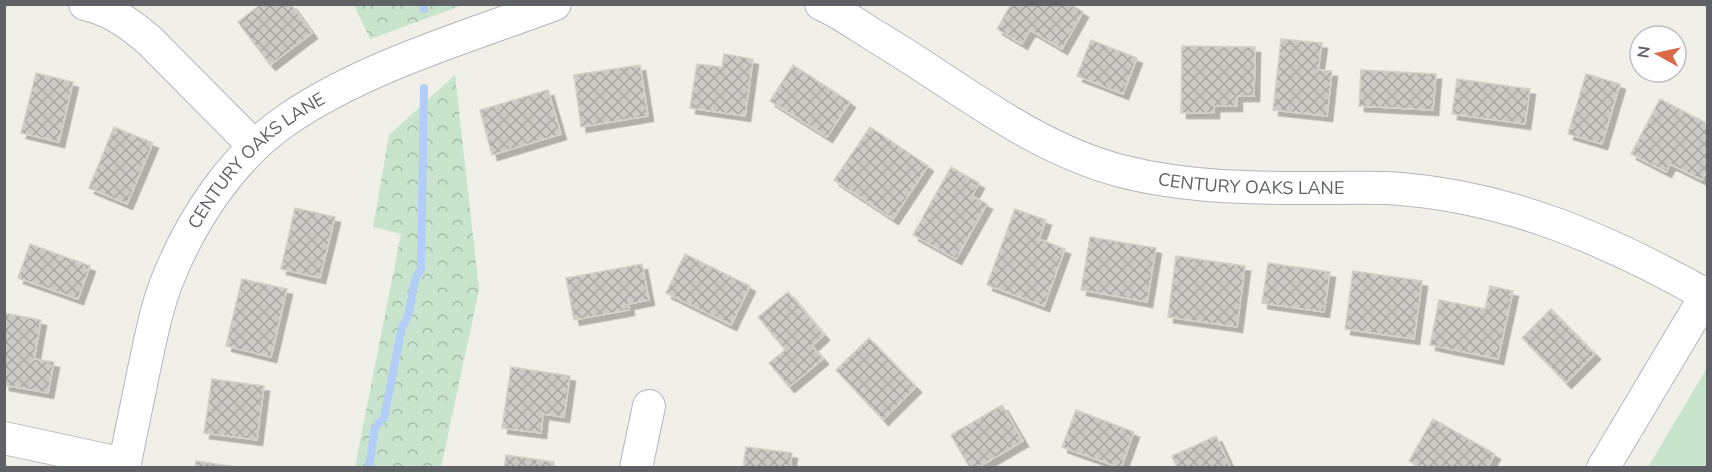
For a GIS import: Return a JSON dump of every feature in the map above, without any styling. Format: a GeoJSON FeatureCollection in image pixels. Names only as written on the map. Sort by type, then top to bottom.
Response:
{"type":"FeatureCollection","features":[{"type":"Feature","properties":{"kind":"street"},"geometry":{"type":"LineString","coordinates":[[85,4],[107,12],[142,34],[254,146]]}},
{"type":"Feature","properties":{"kind":"street","name":"CENTURY OAKS LANE"},"geometry":{"type":"LineString","coordinates":[[124,466],[154,325],[167,282],[208,203],[254,146],[287,119],[333,92],[376,71],[555,4]]}},
{"type":"Feature","properties":{"kind":"street","name":"CENTURY OAKS LANE"},"geometry":{"type":"LineString","coordinates":[[821,4],[893,46],[1038,139],[1099,164],[1198,185],[1399,189],[1453,194],[1522,212],[1598,239],[1707,293]]}},
{"type":"Feature","properties":{"kind":"street"},"geometry":{"type":"LineString","coordinates":[[1603,468],[1707,293]]}},
{"type":"Feature","properties":{"kind":"street"},"geometry":{"type":"LineString","coordinates":[[636,468],[650,406]]}},
{"type":"Feature","properties":{"kind":"street"},"geometry":{"type":"LineString","coordinates":[[4,438],[124,466]]}},
{"type":"Feature","properties":{"kind":"green space"},"geometry":{"type":"Polygon","coordinates":[[[354,5],[463,5],[370,39],[354,5]]]}},
{"type":"Feature","properties":{"kind":"green space"},"geometry":{"type":"Polygon","coordinates":[[[455,75],[479,290],[441,467],[355,467],[401,234],[373,227],[389,135],[455,75]]]}},
{"type":"Feature","properties":{"kind":"green space"},"geometry":{"type":"Polygon","coordinates":[[[1707,368],[1707,467],[1648,467],[1707,368]]]}},
{"type":"Feature","properties":{"kind":"building"},"geometry":{"type":"Polygon","coordinates":[[[261,4],[291,4],[312,33],[270,65],[238,22],[261,4]]]}},
{"type":"Feature","properties":{"kind":"building"},"geometry":{"type":"Polygon","coordinates":[[[1011,4],[1070,4],[1083,12],[1062,49],[1030,30],[1022,44],[997,29],[1011,4]]]}},
{"type":"Feature","properties":{"kind":"building"},"geometry":{"type":"Polygon","coordinates":[[[1281,39],[1322,43],[1318,70],[1332,71],[1327,116],[1273,110],[1281,39]]]}},
{"type":"Feature","properties":{"kind":"building"},"geometry":{"type":"Polygon","coordinates":[[[1091,40],[1137,58],[1123,94],[1077,76],[1091,40]]]}},
{"type":"Feature","properties":{"kind":"building"},"geometry":{"type":"Polygon","coordinates":[[[1182,46],[1255,47],[1254,96],[1237,96],[1237,106],[1214,106],[1214,113],[1181,113],[1182,46]]]}},
{"type":"Feature","properties":{"kind":"building"},"geometry":{"type":"Polygon","coordinates":[[[724,54],[753,59],[745,116],[690,108],[697,64],[722,67],[724,54]]]}},
{"type":"Feature","properties":{"kind":"building"},"geometry":{"type":"Polygon","coordinates":[[[640,65],[648,116],[581,127],[574,75],[640,65]]]}},
{"type":"Feature","properties":{"kind":"building"},"geometry":{"type":"Polygon","coordinates":[[[793,65],[850,102],[827,137],[770,101],[793,65]]]}},
{"type":"Feature","properties":{"kind":"building"},"geometry":{"type":"Polygon","coordinates":[[[1361,70],[1436,74],[1433,110],[1359,106],[1361,70]]]}},
{"type":"Feature","properties":{"kind":"building"},"geometry":{"type":"Polygon","coordinates":[[[36,73],[73,82],[59,142],[21,133],[36,73]]]}},
{"type":"Feature","properties":{"kind":"building"},"geometry":{"type":"Polygon","coordinates":[[[1586,74],[1620,84],[1602,144],[1568,134],[1586,74]]]}},
{"type":"Feature","properties":{"kind":"building"},"geometry":{"type":"Polygon","coordinates":[[[1457,79],[1530,89],[1525,124],[1452,114],[1457,79]]]}},
{"type":"Feature","properties":{"kind":"building"},"geometry":{"type":"Polygon","coordinates":[[[548,90],[561,134],[492,155],[480,110],[548,90]]]}},
{"type":"Feature","properties":{"kind":"building"},"geometry":{"type":"Polygon","coordinates":[[[1660,99],[1708,124],[1708,169],[1702,180],[1670,164],[1666,172],[1631,154],[1660,99]]]}},
{"type":"Feature","properties":{"kind":"building"},"geometry":{"type":"Polygon","coordinates":[[[114,127],[153,143],[127,204],[89,188],[114,127]]]}},
{"type":"Feature","properties":{"kind":"building"},"geometry":{"type":"Polygon","coordinates":[[[870,127],[928,166],[893,219],[834,180],[870,127]]]}},
{"type":"Feature","properties":{"kind":"building"},"geometry":{"type":"Polygon","coordinates":[[[951,167],[979,183],[972,196],[987,204],[956,259],[913,235],[951,167]]]}},
{"type":"Feature","properties":{"kind":"building"},"geometry":{"type":"Polygon","coordinates":[[[295,208],[335,217],[320,278],[281,269],[295,208]]]}},
{"type":"Feature","properties":{"kind":"building"},"geometry":{"type":"Polygon","coordinates":[[[1015,209],[1046,220],[1039,239],[1065,249],[1044,306],[987,285],[1015,209]]]}},
{"type":"Feature","properties":{"kind":"building"},"geometry":{"type":"Polygon","coordinates":[[[1090,237],[1156,248],[1147,302],[1081,290],[1090,237]]]}},
{"type":"Feature","properties":{"kind":"building"},"geometry":{"type":"Polygon","coordinates":[[[30,244],[90,266],[78,299],[18,278],[30,244]]]}},
{"type":"Feature","properties":{"kind":"building"},"geometry":{"type":"Polygon","coordinates":[[[685,254],[750,286],[731,325],[666,293],[685,254]]]}},
{"type":"Feature","properties":{"kind":"building"},"geometry":{"type":"Polygon","coordinates":[[[1176,256],[1245,266],[1237,327],[1168,317],[1176,256]]]}},
{"type":"Feature","properties":{"kind":"building"},"geometry":{"type":"Polygon","coordinates":[[[1268,263],[1330,272],[1324,312],[1262,303],[1268,263]]]}},
{"type":"Feature","properties":{"kind":"building"},"geometry":{"type":"Polygon","coordinates":[[[642,264],[649,300],[628,304],[629,310],[574,320],[566,278],[642,264]]]}},
{"type":"Feature","properties":{"kind":"building"},"geometry":{"type":"Polygon","coordinates":[[[1353,271],[1422,281],[1414,339],[1345,329],[1353,271]]]}},
{"type":"Feature","properties":{"kind":"building"},"geometry":{"type":"Polygon","coordinates":[[[242,279],[287,289],[271,357],[226,346],[242,279]]]}},
{"type":"Feature","properties":{"kind":"building"},"geometry":{"type":"Polygon","coordinates":[[[1490,286],[1513,291],[1498,359],[1430,345],[1439,300],[1485,309],[1490,286]]]}},
{"type":"Feature","properties":{"kind":"building"},"geometry":{"type":"Polygon","coordinates":[[[788,292],[824,335],[812,346],[823,359],[789,387],[769,363],[785,350],[758,317],[788,292]]]}},
{"type":"Feature","properties":{"kind":"building"},"geometry":{"type":"Polygon","coordinates":[[[1551,309],[1595,354],[1566,383],[1522,338],[1551,309]]]}},
{"type":"Feature","properties":{"kind":"building"},"geometry":{"type":"Polygon","coordinates":[[[4,313],[41,320],[34,359],[54,362],[48,393],[4,385],[4,313]]]}},
{"type":"Feature","properties":{"kind":"building"},"geometry":{"type":"Polygon","coordinates":[[[869,338],[916,387],[883,420],[836,370],[869,338]]]}},
{"type":"Feature","properties":{"kind":"building"},"geometry":{"type":"Polygon","coordinates":[[[511,367],[570,376],[564,417],[543,414],[541,433],[502,428],[511,367]]]}},
{"type":"Feature","properties":{"kind":"building"},"geometry":{"type":"Polygon","coordinates":[[[212,379],[264,386],[257,440],[204,433],[212,379]]]}},
{"type":"Feature","properties":{"kind":"building"},"geometry":{"type":"Polygon","coordinates":[[[1002,405],[1023,441],[977,468],[970,468],[951,435],[1002,405]]]}},
{"type":"Feature","properties":{"kind":"building"},"geometry":{"type":"Polygon","coordinates":[[[1076,410],[1134,432],[1121,468],[1062,447],[1076,410]]]}},
{"type":"Feature","properties":{"kind":"building"},"geometry":{"type":"Polygon","coordinates":[[[1433,419],[1495,454],[1487,468],[1421,468],[1409,461],[1433,419]]]}},
{"type":"Feature","properties":{"kind":"building"},"geometry":{"type":"Polygon","coordinates":[[[1216,436],[1231,468],[1177,468],[1172,456],[1216,436]]]}},
{"type":"Feature","properties":{"kind":"building"},"geometry":{"type":"Polygon","coordinates":[[[746,447],[792,453],[790,468],[743,468],[746,447]]]}},
{"type":"Feature","properties":{"kind":"building"},"geometry":{"type":"Polygon","coordinates":[[[506,455],[554,462],[553,468],[504,468],[506,455]]]}},
{"type":"Feature","properties":{"kind":"building"},"geometry":{"type":"Polygon","coordinates":[[[196,461],[237,467],[237,468],[195,468],[196,461]]]}},
{"type":"Feature","properties":{"kind":"waterway"},"geometry":{"type":"LineString","coordinates":[[423,4],[424,9]]}},
{"type":"Feature","properties":{"kind":"waterway"},"geometry":{"type":"LineString","coordinates":[[369,468],[375,427],[384,418],[402,327],[409,313],[414,283],[421,269],[424,88]]}}]}
